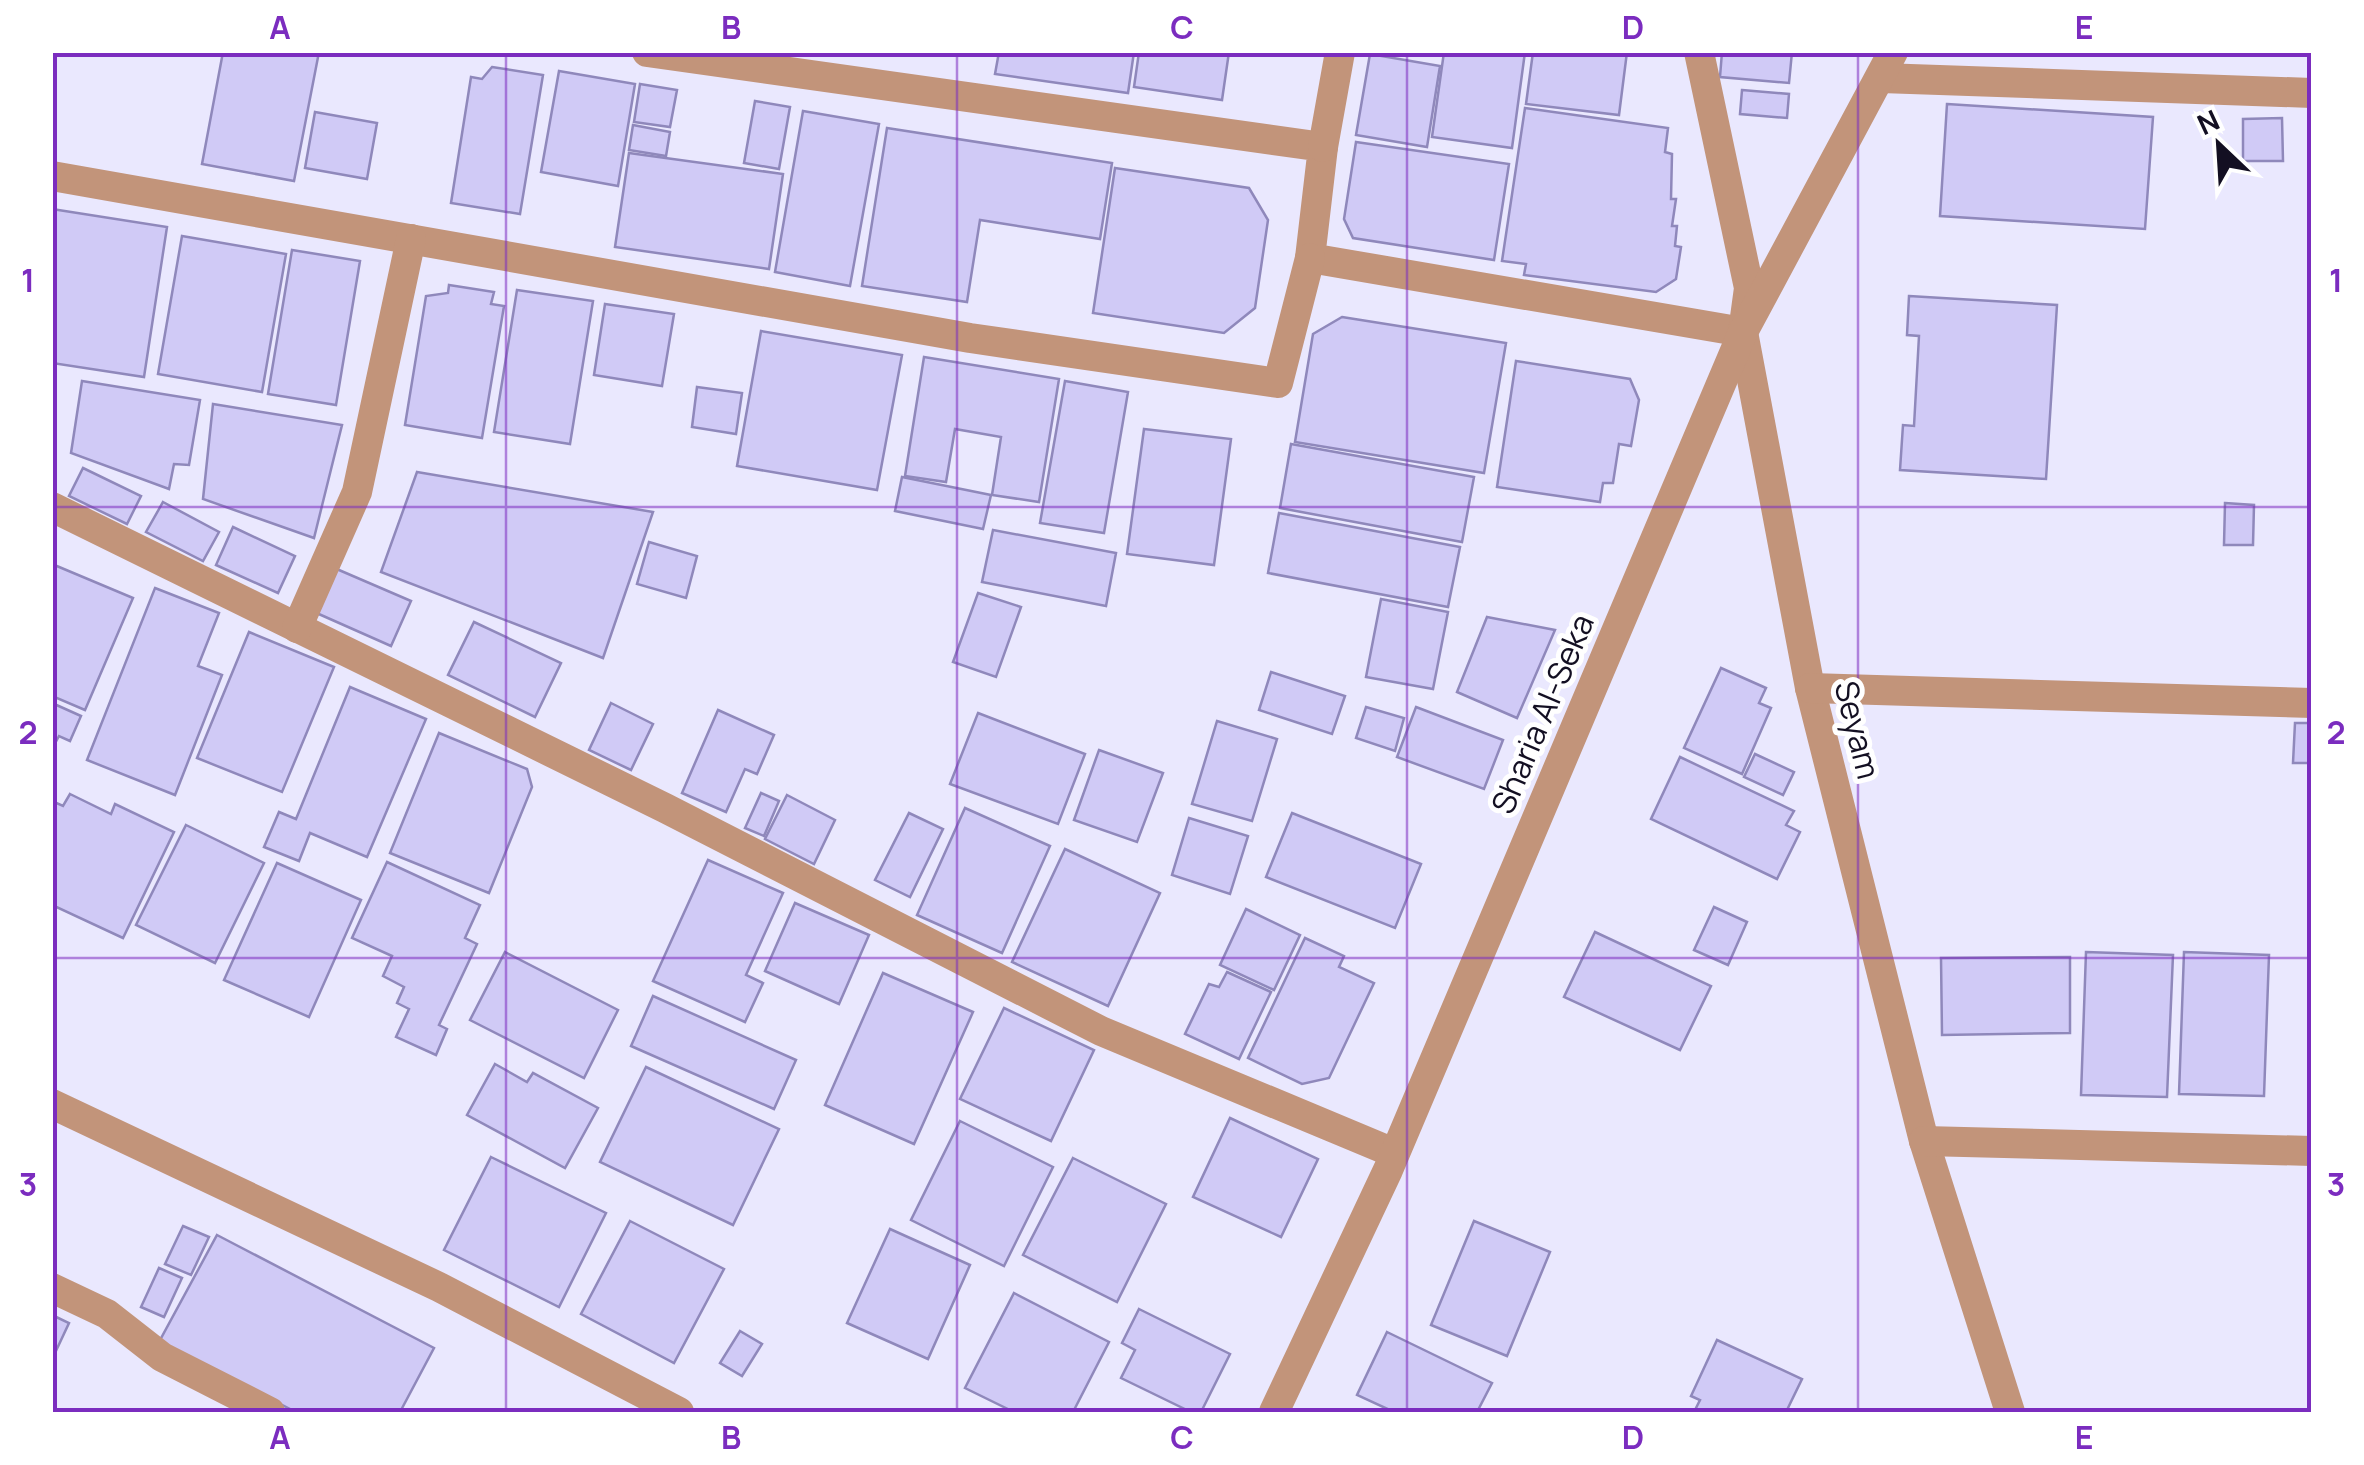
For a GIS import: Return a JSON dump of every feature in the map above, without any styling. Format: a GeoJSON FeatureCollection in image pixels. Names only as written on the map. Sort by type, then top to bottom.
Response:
{"type":"FeatureCollection","features":[{"type":"Feature","properties":{"kind":"street"},"geometry":{"type":"LineString","coordinates":[[648,52],[1323,147]]}},
{"type":"Feature","properties":{"kind":"street"},"geometry":{"type":"LineString","coordinates":[[52,176],[970,338],[1278,383],[1310,258],[1323,147],[1340,52]]}},
{"type":"Feature","properties":{"kind":"street","name":"Seyam"},"geometry":{"type":"LineString","coordinates":[[1699,52],[1749,288],[1743,332],[1810,688],[1924,1141],[2010,1412]]}},
{"type":"Feature","properties":{"kind":"street"},"geometry":{"type":"LineString","coordinates":[[1887,66],[2312,93]]}},
{"type":"Feature","properties":{"kind":"street","name":"Sharia Al-Seka"},"geometry":{"type":"LineString","coordinates":[[1274,1412],[1394,1153],[1743,332],[1887,66]]}},
{"type":"Feature","properties":{"kind":"street"},"geometry":{"type":"LineString","coordinates":[[297,628],[356,492],[412,239]]}},
{"type":"Feature","properties":{"kind":"street"},"geometry":{"type":"LineString","coordinates":[[1310,258],[1743,332]]}},
{"type":"Feature","properties":{"kind":"street"},"geometry":{"type":"LineString","coordinates":[[52,507],[665,808],[1101,1031],[1394,1153]]}},
{"type":"Feature","properties":{"kind":"street"},"geometry":{"type":"LineString","coordinates":[[1810,688],[2312,703]]}},
{"type":"Feature","properties":{"kind":"street"},"geometry":{"type":"LineString","coordinates":[[52,1104],[439,1287],[679,1412]]}},
{"type":"Feature","properties":{"kind":"street"},"geometry":{"type":"LineString","coordinates":[[1924,1141],[2312,1152]]}},
{"type":"Feature","properties":{"kind":"street"},"geometry":{"type":"LineString","coordinates":[[52,1288],[107,1314],[162,1357],[270,1412]]}},
{"type":"Feature","properties":{"kind":"building"},"geometry":{"type":"Polygon","coordinates":[[[223,52],[319,52],[294,181],[202,164],[223,52]]]}},
{"type":"Feature","properties":{"kind":"building"},"geometry":{"type":"Polygon","coordinates":[[[999,52],[1134,52],[1128,93],[995,74],[999,52]]]}},
{"type":"Feature","properties":{"kind":"building"},"geometry":{"type":"Polygon","coordinates":[[[1139,52],[1229,52],[1222,100],[1134,87],[1139,52]]]}},
{"type":"Feature","properties":{"kind":"building"},"geometry":{"type":"Polygon","coordinates":[[[1444,52],[1525,52],[1512,148],[1432,137],[1444,52]]]}},
{"type":"Feature","properties":{"kind":"building"},"geometry":{"type":"Polygon","coordinates":[[[1533,52],[1627,52],[1619,115],[1526,104],[1533,52]]]}},
{"type":"Feature","properties":{"kind":"building"},"geometry":{"type":"Polygon","coordinates":[[[1722,52],[1792,52],[1789,83],[1720,77],[1722,52]]]}},
{"type":"Feature","properties":{"kind":"building"},"geometry":{"type":"Polygon","coordinates":[[[1370,54],[1440,66],[1427,147],[1356,135],[1370,54]]]}},
{"type":"Feature","properties":{"kind":"building"},"geometry":{"type":"Polygon","coordinates":[[[492,67],[543,75],[520,214],[451,203],[471,77],[482,79],[492,67]]]}},
{"type":"Feature","properties":{"kind":"building"},"geometry":{"type":"Polygon","coordinates":[[[559,71],[635,84],[618,186],[541,172],[559,71]]]}},
{"type":"Feature","properties":{"kind":"building"},"geometry":{"type":"Polygon","coordinates":[[[640,84],[677,90],[670,127],[634,122],[640,84]]]}},
{"type":"Feature","properties":{"kind":"building"},"geometry":{"type":"Polygon","coordinates":[[[1742,90],[1789,94],[1787,118],[1740,114],[1742,90]]]}},
{"type":"Feature","properties":{"kind":"building"},"geometry":{"type":"Polygon","coordinates":[[[755,101],[790,107],[779,169],[744,163],[755,101]]]}},
{"type":"Feature","properties":{"kind":"building"},"geometry":{"type":"Polygon","coordinates":[[[1947,104],[2153,117],[2145,229],[1940,216],[1947,104]]]}},
{"type":"Feature","properties":{"kind":"building"},"geometry":{"type":"Polygon","coordinates":[[[1525,108],[1668,128],[1665,152],[1672,154],[1671,199],[1676,199],[1672,226],[1677,226],[1675,246],[1681,247],[1676,279],[1656,292],[1524,275],[1526,264],[1502,261],[1525,108]]]}},
{"type":"Feature","properties":{"kind":"building"},"geometry":{"type":"Polygon","coordinates":[[[803,111],[879,124],[850,286],[775,272],[803,111]]]}},
{"type":"Feature","properties":{"kind":"building"},"geometry":{"type":"Polygon","coordinates":[[[315,112],[377,123],[367,179],[305,168],[315,112]]]}},
{"type":"Feature","properties":{"kind":"building"},"geometry":{"type":"Polygon","coordinates":[[[2282,118],[2283,161],[2243,161],[2243,119],[2282,118]]]}},
{"type":"Feature","properties":{"kind":"building"},"geometry":{"type":"Polygon","coordinates":[[[633,125],[670,132],[666,156],[629,150],[633,125]]]}},
{"type":"Feature","properties":{"kind":"building"},"geometry":{"type":"Polygon","coordinates":[[[887,128],[1112,163],[1100,239],[980,220],[967,302],[862,286],[887,128]]]}},
{"type":"Feature","properties":{"kind":"building"},"geometry":{"type":"Polygon","coordinates":[[[1356,142],[1509,164],[1494,260],[1353,238],[1344,219],[1356,142]]]}},
{"type":"Feature","properties":{"kind":"building"},"geometry":{"type":"Polygon","coordinates":[[[629,153],[783,174],[769,269],[615,247],[629,153]]]}},
{"type":"Feature","properties":{"kind":"building"},"geometry":{"type":"Polygon","coordinates":[[[1115,168],[1249,188],[1268,220],[1255,308],[1224,333],[1093,313],[1115,168]]]}},
{"type":"Feature","properties":{"kind":"building"},"geometry":{"type":"Polygon","coordinates":[[[52,209],[167,227],[144,377],[52,363],[52,209]]]}},
{"type":"Feature","properties":{"kind":"building"},"geometry":{"type":"Polygon","coordinates":[[[182,236],[286,254],[262,392],[158,374],[182,236]]]}},
{"type":"Feature","properties":{"kind":"building"},"geometry":{"type":"Polygon","coordinates":[[[292,250],[360,261],[336,405],[268,394],[292,250]]]}},
{"type":"Feature","properties":{"kind":"building"},"geometry":{"type":"Polygon","coordinates":[[[449,285],[494,292],[491,304],[504,306],[482,438],[405,425],[426,296],[448,293],[449,285]]]}},
{"type":"Feature","properties":{"kind":"building"},"geometry":{"type":"Polygon","coordinates":[[[517,290],[593,301],[570,444],[494,432],[517,290]]]}},
{"type":"Feature","properties":{"kind":"building"},"geometry":{"type":"Polygon","coordinates":[[[1909,296],[2057,305],[2046,479],[1900,470],[1903,425],[1914,426],[1919,336],[1907,335],[1909,296]]]}},
{"type":"Feature","properties":{"kind":"building"},"geometry":{"type":"Polygon","coordinates":[[[605,304],[674,314],[662,386],[594,375],[605,304]]]}},
{"type":"Feature","properties":{"kind":"building"},"geometry":{"type":"Polygon","coordinates":[[[1342,317],[1506,343],[1484,473],[1295,442],[1313,334],[1342,317]]]}},
{"type":"Feature","properties":{"kind":"building"},"geometry":{"type":"Polygon","coordinates":[[[761,331],[902,355],[877,490],[737,466],[761,331]]]}},
{"type":"Feature","properties":{"kind":"building"},"geometry":{"type":"Polygon","coordinates":[[[924,357],[1059,379],[1039,502],[992,495],[1001,437],[955,429],[946,482],[905,476],[924,357]]]}},
{"type":"Feature","properties":{"kind":"building"},"geometry":{"type":"Polygon","coordinates":[[[1516,361],[1630,379],[1639,400],[1631,446],[1619,444],[1613,483],[1603,483],[1600,502],[1497,487],[1516,361]]]}},
{"type":"Feature","properties":{"kind":"building"},"geometry":{"type":"Polygon","coordinates":[[[82,381],[200,400],[189,465],[174,464],[169,489],[71,453],[82,381]]]}},
{"type":"Feature","properties":{"kind":"building"},"geometry":{"type":"Polygon","coordinates":[[[1065,381],[1128,392],[1104,533],[1040,523],[1065,381]]]}},
{"type":"Feature","properties":{"kind":"building"},"geometry":{"type":"Polygon","coordinates":[[[697,387],[742,393],[736,434],[692,427],[697,387]]]}},
{"type":"Feature","properties":{"kind":"building"},"geometry":{"type":"Polygon","coordinates":[[[213,404],[342,425],[314,538],[203,499],[213,404]]]}},
{"type":"Feature","properties":{"kind":"building"},"geometry":{"type":"Polygon","coordinates":[[[1144,429],[1231,439],[1214,565],[1127,554],[1144,429]]]}},
{"type":"Feature","properties":{"kind":"building"},"geometry":{"type":"Polygon","coordinates":[[[1291,444],[1474,477],[1462,542],[1280,508],[1291,444]]]}},
{"type":"Feature","properties":{"kind":"building"},"geometry":{"type":"Polygon","coordinates":[[[83,468],[141,496],[127,524],[69,496],[83,468]]]}},
{"type":"Feature","properties":{"kind":"building"},"geometry":{"type":"Polygon","coordinates":[[[417,472],[653,512],[603,658],[381,572],[417,472]]]}},
{"type":"Feature","properties":{"kind":"building"},"geometry":{"type":"Polygon","coordinates":[[[902,477],[991,495],[983,529],[895,511],[902,477]]]}},
{"type":"Feature","properties":{"kind":"building"},"geometry":{"type":"Polygon","coordinates":[[[163,502],[219,532],[203,561],[146,532],[163,502]]]}},
{"type":"Feature","properties":{"kind":"building"},"geometry":{"type":"Polygon","coordinates":[[[2225,503],[2254,505],[2253,545],[2224,545],[2225,503]]]}},
{"type":"Feature","properties":{"kind":"building"},"geometry":{"type":"Polygon","coordinates":[[[1279,513],[1460,547],[1448,607],[1268,573],[1279,513]]]}},
{"type":"Feature","properties":{"kind":"building"},"geometry":{"type":"Polygon","coordinates":[[[233,527],[295,556],[278,593],[216,565],[233,527]]]}},
{"type":"Feature","properties":{"kind":"building"},"geometry":{"type":"Polygon","coordinates":[[[993,530],[1116,553],[1106,606],[982,582],[993,530]]]}},
{"type":"Feature","properties":{"kind":"building"},"geometry":{"type":"Polygon","coordinates":[[[649,542],[697,556],[686,598],[637,584],[649,542]]]}},
{"type":"Feature","properties":{"kind":"building"},"geometry":{"type":"Polygon","coordinates":[[[52,564],[133,598],[85,710],[52,696],[52,564]]]}},
{"type":"Feature","properties":{"kind":"building"},"geometry":{"type":"Polygon","coordinates":[[[332,567],[411,601],[391,646],[312,611],[332,567]]]}},
{"type":"Feature","properties":{"kind":"building"},"geometry":{"type":"Polygon","coordinates":[[[155,588],[219,613],[198,666],[222,675],[175,795],[87,760],[155,588]]]}},
{"type":"Feature","properties":{"kind":"building"},"geometry":{"type":"Polygon","coordinates":[[[978,593],[1021,607],[996,677],[953,662],[978,593]]]}},
{"type":"Feature","properties":{"kind":"building"},"geometry":{"type":"Polygon","coordinates":[[[1381,599],[1448,612],[1433,689],[1366,677],[1381,599]]]}},
{"type":"Feature","properties":{"kind":"building"},"geometry":{"type":"Polygon","coordinates":[[[1487,617],[1555,630],[1517,718],[1457,692],[1487,617]]]}},
{"type":"Feature","properties":{"kind":"building"},"geometry":{"type":"Polygon","coordinates":[[[474,622],[561,663],[535,717],[448,675],[474,622]]]}},
{"type":"Feature","properties":{"kind":"building"},"geometry":{"type":"Polygon","coordinates":[[[249,632],[334,667],[282,792],[197,758],[249,632]]]}},
{"type":"Feature","properties":{"kind":"building"},"geometry":{"type":"Polygon","coordinates":[[[1721,668],[1766,688],[1759,703],[1771,708],[1742,774],[1684,748],[1721,668]]]}},
{"type":"Feature","properties":{"kind":"building"},"geometry":{"type":"Polygon","coordinates":[[[1271,672],[1345,696],[1332,734],[1259,710],[1271,672]]]}},
{"type":"Feature","properties":{"kind":"building"},"geometry":{"type":"Polygon","coordinates":[[[350,687],[426,719],[367,857],[310,833],[299,861],[264,847],[279,812],[296,819],[350,687]]]}},
{"type":"Feature","properties":{"kind":"building"},"geometry":{"type":"Polygon","coordinates":[[[52,703],[81,716],[70,741],[59,736],[52,749],[52,703]]]}},
{"type":"Feature","properties":{"kind":"building"},"geometry":{"type":"Polygon","coordinates":[[[611,703],[653,724],[631,770],[589,750],[611,703]]]}},
{"type":"Feature","properties":{"kind":"building"},"geometry":{"type":"Polygon","coordinates":[[[1366,707],[1404,718],[1395,751],[1356,738],[1366,707]]]}},
{"type":"Feature","properties":{"kind":"building"},"geometry":{"type":"Polygon","coordinates":[[[1416,707],[1503,740],[1484,789],[1397,757],[1416,707]]]}},
{"type":"Feature","properties":{"kind":"building"},"geometry":{"type":"Polygon","coordinates":[[[718,710],[774,735],[757,774],[745,769],[726,812],[682,793],[718,710]]]}},
{"type":"Feature","properties":{"kind":"building"},"geometry":{"type":"Polygon","coordinates":[[[978,713],[1085,754],[1058,824],[950,784],[978,713]]]}},
{"type":"Feature","properties":{"kind":"building"},"geometry":{"type":"Polygon","coordinates":[[[1217,721],[1277,739],[1252,821],[1192,804],[1217,721]]]}},
{"type":"Feature","properties":{"kind":"building"},"geometry":{"type":"Polygon","coordinates":[[[2295,723],[2312,723],[2312,763],[2293,763],[2295,723]]]}},
{"type":"Feature","properties":{"kind":"building"},"geometry":{"type":"Polygon","coordinates":[[[439,733],[527,769],[532,787],[489,893],[390,853],[439,733]]]}},
{"type":"Feature","properties":{"kind":"building"},"geometry":{"type":"Polygon","coordinates":[[[1099,750],[1163,773],[1137,842],[1074,820],[1099,750]]]}},
{"type":"Feature","properties":{"kind":"building"},"geometry":{"type":"Polygon","coordinates":[[[1755,754],[1794,772],[1783,795],[1744,777],[1755,754]]]}},
{"type":"Feature","properties":{"kind":"building"},"geometry":{"type":"Polygon","coordinates":[[[1680,757],[1794,811],[1786,825],[1800,832],[1777,879],[1651,819],[1680,757]]]}},
{"type":"Feature","properties":{"kind":"building"},"geometry":{"type":"Polygon","coordinates":[[[761,793],[779,801],[764,836],[745,828],[761,793]]]}},
{"type":"Feature","properties":{"kind":"building"},"geometry":{"type":"Polygon","coordinates":[[[70,794],[111,814],[115,804],[174,832],[123,938],[52,905],[52,801],[63,806],[70,794]]]}},
{"type":"Feature","properties":{"kind":"building"},"geometry":{"type":"Polygon","coordinates":[[[787,795],[835,820],[814,864],[765,839],[787,795]]]}},
{"type":"Feature","properties":{"kind":"building"},"geometry":{"type":"Polygon","coordinates":[[[965,808],[1050,846],[1002,953],[917,915],[965,808]]]}},
{"type":"Feature","properties":{"kind":"building"},"geometry":{"type":"Polygon","coordinates":[[[909,813],[943,829],[910,897],[875,880],[909,813]]]}},
{"type":"Feature","properties":{"kind":"building"},"geometry":{"type":"Polygon","coordinates":[[[1292,813],[1421,864],[1395,928],[1266,877],[1292,813]]]}},
{"type":"Feature","properties":{"kind":"building"},"geometry":{"type":"Polygon","coordinates":[[[1189,818],[1248,836],[1230,894],[1172,875],[1189,818]]]}},
{"type":"Feature","properties":{"kind":"building"},"geometry":{"type":"Polygon","coordinates":[[[186,825],[264,863],[215,963],[136,925],[186,825]]]}},
{"type":"Feature","properties":{"kind":"building"},"geometry":{"type":"Polygon","coordinates":[[[1065,849],[1160,893],[1108,1006],[1012,962],[1065,849]]]}},
{"type":"Feature","properties":{"kind":"building"},"geometry":{"type":"Polygon","coordinates":[[[708,860],[783,893],[746,975],[763,983],[745,1022],[653,981],[708,860]]]}},
{"type":"Feature","properties":{"kind":"building"},"geometry":{"type":"Polygon","coordinates":[[[387,862],[480,905],[465,938],[477,944],[439,1025],[447,1029],[436,1055],[396,1037],[409,1009],[397,1003],[404,987],[383,976],[392,956],[352,938],[387,862]]]}},
{"type":"Feature","properties":{"kind":"building"},"geometry":{"type":"Polygon","coordinates":[[[277,863],[361,900],[309,1017],[224,980],[277,863]]]}},
{"type":"Feature","properties":{"kind":"building"},"geometry":{"type":"Polygon","coordinates":[[[795,903],[869,935],[839,1004],[765,971],[795,903]]]}},
{"type":"Feature","properties":{"kind":"building"},"geometry":{"type":"Polygon","coordinates":[[[1714,907],[1747,922],[1728,965],[1694,950],[1714,907]]]}},
{"type":"Feature","properties":{"kind":"building"},"geometry":{"type":"Polygon","coordinates":[[[1246,909],[1300,935],[1274,990],[1220,965],[1246,909]]]}},
{"type":"Feature","properties":{"kind":"building"},"geometry":{"type":"Polygon","coordinates":[[[1595,932],[1711,986],[1680,1050],[1564,997],[1595,932]]]}},
{"type":"Feature","properties":{"kind":"building"},"geometry":{"type":"Polygon","coordinates":[[[1305,938],[1344,956],[1339,967],[1374,983],[1329,1078],[1302,1084],[1248,1058],[1305,938]]]}},
{"type":"Feature","properties":{"kind":"building"},"geometry":{"type":"Polygon","coordinates":[[[505,952],[618,1010],[584,1078],[470,1020],[505,952]]]}},
{"type":"Feature","properties":{"kind":"building"},"geometry":{"type":"Polygon","coordinates":[[[2086,952],[2173,955],[2167,1097],[2081,1095],[2086,952]]]}},
{"type":"Feature","properties":{"kind":"building"},"geometry":{"type":"Polygon","coordinates":[[[2184,952],[2269,955],[2264,1096],[2179,1094],[2184,952]]]}},
{"type":"Feature","properties":{"kind":"building"},"geometry":{"type":"Polygon","coordinates":[[[2070,957],[2070,1033],[1942,1035],[1941,958],[2070,957]]]}},
{"type":"Feature","properties":{"kind":"building"},"geometry":{"type":"Polygon","coordinates":[[[1227,972],[1271,992],[1239,1059],[1185,1034],[1209,984],[1219,987],[1227,972]]]}},
{"type":"Feature","properties":{"kind":"building"},"geometry":{"type":"Polygon","coordinates":[[[883,973],[973,1012],[914,1144],[825,1105],[883,973]]]}},
{"type":"Feature","properties":{"kind":"building"},"geometry":{"type":"Polygon","coordinates":[[[653,996],[796,1060],[774,1109],[631,1046],[653,996]]]}},
{"type":"Feature","properties":{"kind":"building"},"geometry":{"type":"Polygon","coordinates":[[[1004,1008],[1094,1050],[1051,1141],[960,1099],[1004,1008]]]}},
{"type":"Feature","properties":{"kind":"building"},"geometry":{"type":"Polygon","coordinates":[[[495,1064],[527,1082],[533,1073],[598,1108],[565,1168],[467,1115],[495,1064]]]}},
{"type":"Feature","properties":{"kind":"building"},"geometry":{"type":"Polygon","coordinates":[[[646,1067],[779,1129],[733,1225],[600,1162],[646,1067]]]}},
{"type":"Feature","properties":{"kind":"building"},"geometry":{"type":"Polygon","coordinates":[[[1230,1118],[1318,1159],[1281,1237],[1193,1197],[1230,1118]]]}},
{"type":"Feature","properties":{"kind":"building"},"geometry":{"type":"Polygon","coordinates":[[[960,1121],[1053,1167],[1004,1266],[911,1220],[960,1121]]]}},
{"type":"Feature","properties":{"kind":"building"},"geometry":{"type":"Polygon","coordinates":[[[491,1157],[606,1213],[559,1307],[444,1250],[491,1157]]]}},
{"type":"Feature","properties":{"kind":"building"},"geometry":{"type":"Polygon","coordinates":[[[1073,1158],[1166,1204],[1117,1302],[1023,1255],[1073,1158]]]}},
{"type":"Feature","properties":{"kind":"building"},"geometry":{"type":"Polygon","coordinates":[[[630,1221],[724,1269],[674,1363],[581,1314],[630,1221]]]}},
{"type":"Feature","properties":{"kind":"building"},"geometry":{"type":"Polygon","coordinates":[[[1474,1221],[1550,1252],[1507,1356],[1431,1325],[1474,1221]]]}},
{"type":"Feature","properties":{"kind":"building"},"geometry":{"type":"Polygon","coordinates":[[[183,1226],[209,1237],[191,1275],[165,1264],[183,1226]]]}},
{"type":"Feature","properties":{"kind":"building"},"geometry":{"type":"Polygon","coordinates":[[[890,1229],[970,1265],[928,1359],[847,1323],[890,1229]]]}},
{"type":"Feature","properties":{"kind":"building"},"geometry":{"type":"Polygon","coordinates":[[[217,1235],[434,1348],[400,1412],[296,1412],[159,1342],[217,1235]]]}},
{"type":"Feature","properties":{"kind":"building"},"geometry":{"type":"Polygon","coordinates":[[[159,1268],[182,1278],[164,1317],[141,1307],[159,1268]]]}},
{"type":"Feature","properties":{"kind":"building"},"geometry":{"type":"Polygon","coordinates":[[[1014,1293],[1109,1342],[1073,1412],[1014,1412],[965,1388],[1014,1293]]]}},
{"type":"Feature","properties":{"kind":"building"},"geometry":{"type":"Polygon","coordinates":[[[1139,1309],[1230,1354],[1201,1412],[1191,1412],[1121,1378],[1135,1350],[1122,1343],[1139,1309]]]}},
{"type":"Feature","properties":{"kind":"building"},"geometry":{"type":"Polygon","coordinates":[[[52,1315],[69,1323],[55,1353],[52,1352],[52,1315]]]}},
{"type":"Feature","properties":{"kind":"building"},"geometry":{"type":"Polygon","coordinates":[[[740,1331],[762,1344],[742,1376],[720,1363],[740,1331]]]}},
{"type":"Feature","properties":{"kind":"building"},"geometry":{"type":"Polygon","coordinates":[[[1387,1332],[1492,1383],[1477,1412],[1394,1412],[1357,1395],[1387,1332]]]}},
{"type":"Feature","properties":{"kind":"building"},"geometry":{"type":"Polygon","coordinates":[[[1717,1340],[1802,1379],[1786,1412],[1694,1412],[1700,1400],[1691,1396],[1717,1340]]]}}]}
